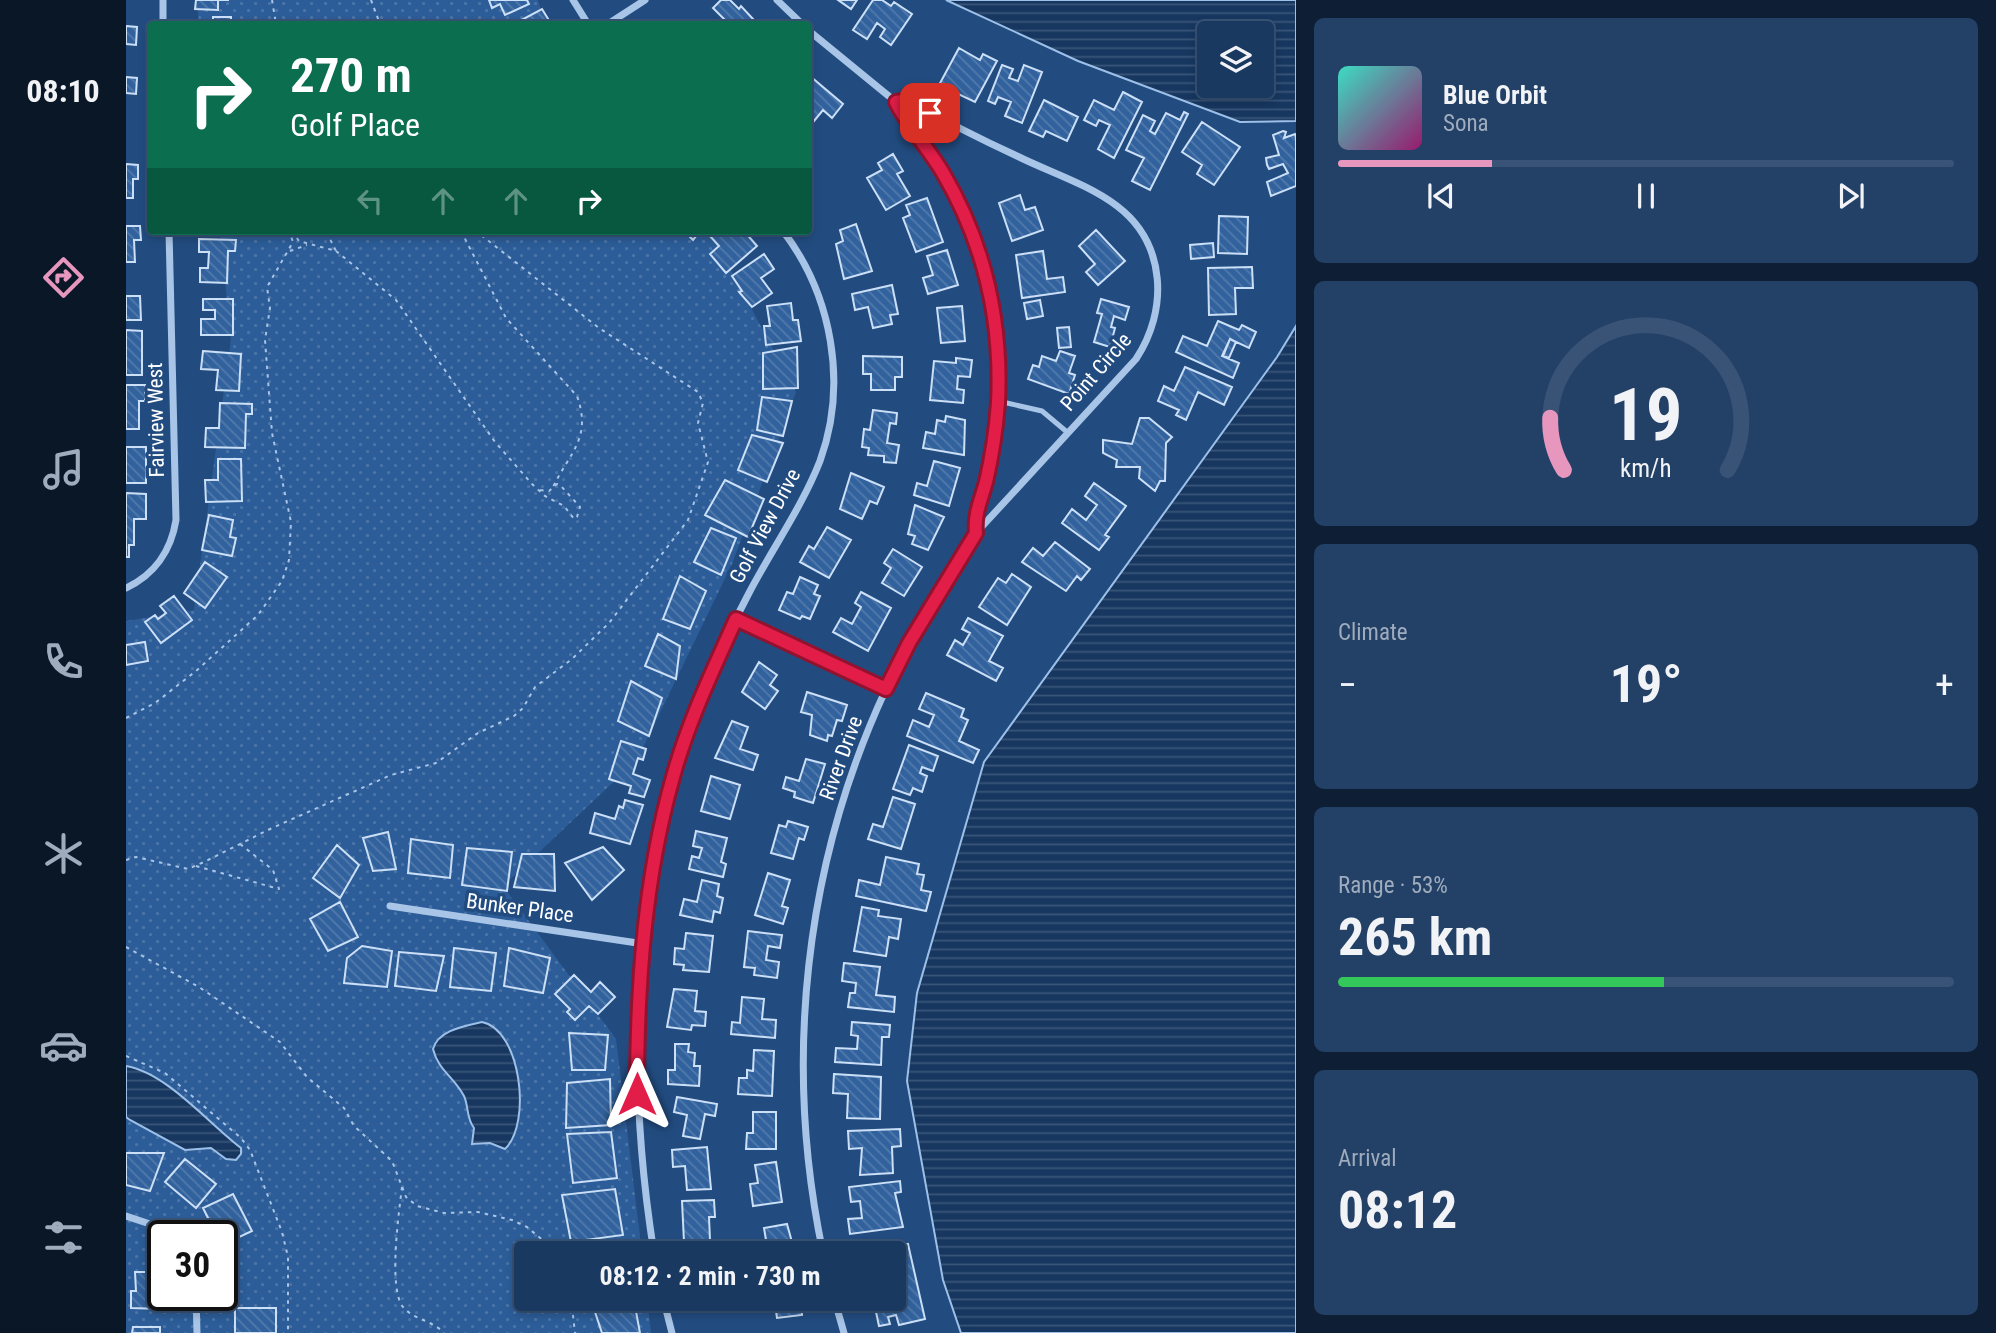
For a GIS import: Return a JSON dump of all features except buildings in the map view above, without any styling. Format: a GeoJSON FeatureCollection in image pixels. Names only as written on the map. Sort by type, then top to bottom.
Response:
{"type":"FeatureCollection","features":[{"type":"Feature","properties":{"kind":"street"},"geometry":{"type":"LineString","coordinates":[[163,0],[163,21]]}},
{"type":"Feature","properties":{"kind":"street"},"geometry":{"type":"LineString","coordinates":[[573,0],[586,21]]}},
{"type":"Feature","properties":{"kind":"street"},"geometry":{"type":"LineString","coordinates":[[612,21],[645,0]]}},
{"type":"Feature","properties":{"kind":"street"},"geometry":{"type":"LineString","coordinates":[[777,0],[799,21]]}},
{"type":"Feature","properties":{"kind":"street","name":"River Drive"},"geometry":{"type":"LineString","coordinates":[[812,33],[896,102],[942,171],[958,201],[980,256],[994,314],[998,401],[992,453],[974,519],[976,533],[909,643],[886,689],[849,780],[820,889],[807,976],[803,1076],[809,1176],[821,1241]]}},
{"type":"Feature","properties":{"kind":"street","name":"Point Circle"},"geometry":{"type":"LineString","coordinates":[[896,102],[907,100],[963,131],[1104,198],[1131,220],[1146,242],[1155,266],[1159,292],[1153,329],[1136,359],[976,533]]}},
{"type":"Feature","properties":{"kind":"street","name":"Fairview West"},"geometry":{"type":"LineString","coordinates":[[126,588],[145,577],[158,564],[168,548],[176,520],[169,235]]}},
{"type":"Feature","properties":{"kind":"street","name":"Golf View Drive"},"geometry":{"type":"LineString","coordinates":[[652,1241],[637,1094],[639,998],[654,859],[673,776],[701,696],[736,619],[808,487],[820,460],[831,413],[833,364],[822,306],[802,258],[786,235]]}},
{"type":"Feature","properties":{"kind":"street"},"geometry":{"type":"LineString","coordinates":[[736,619],[886,689]]}},
{"type":"Feature","properties":{"kind":"street","name":"Bunker Place"},"geometry":{"type":"LineString","coordinates":[[390,906],[644,944]]}},
{"type":"Feature","properties":{"kind":"street"},"geometry":{"type":"LineString","coordinates":[[126,1216],[147,1223]]}},
{"type":"Feature","properties":{"kind":"street"},"geometry":{"type":"LineString","coordinates":[[196,1311],[197,1333]]}},
{"type":"Feature","properties":{"kind":"street"},"geometry":{"type":"LineString","coordinates":[[666,1311],[672,1333]]}},
{"type":"Feature","properties":{"kind":"street"},"geometry":{"type":"LineString","coordinates":[[838,1311],[844,1333]]}},
{"type":"Feature","properties":{"kind":"lane"},"geometry":{"type":"LineString","coordinates":[[998,401],[1042,411],[1067,432]]}},
{"type":"Feature","properties":{"kind":"path"},"geometry":{"type":"LineString","coordinates":[[272,0],[276,21]]}},
{"type":"Feature","properties":{"kind":"path"},"geometry":{"type":"LineString","coordinates":[[371,0],[379,21]]}},
{"type":"Feature","properties":{"kind":"path"},"geometry":{"type":"LineString","coordinates":[[289,252],[293,242],[292,235]]}},
{"type":"Feature","properties":{"kind":"path"},"geometry":{"type":"LineString","coordinates":[[294,235],[299,241],[336,251]]}},
{"type":"Feature","properties":{"kind":"path"},"geometry":{"type":"LineString","coordinates":[[328,235],[336,251],[396,300],[476,418],[539,490],[564,506],[574,519],[577,517],[580,507],[561,486],[557,484],[549,491],[539,490]]}},
{"type":"Feature","properties":{"kind":"path"},"geometry":{"type":"LineString","coordinates":[[463,235],[506,318],[577,396],[582,411],[582,434],[552,488]]}},
{"type":"Feature","properties":{"kind":"path"},"geometry":{"type":"LineString","coordinates":[[195,866],[391,775],[436,763],[478,733],[514,716],[523,708],[536,687],[572,659],[609,623],[678,534],[699,495],[708,462],[698,423],[702,403],[698,392],[599,328],[481,235]]}},
{"type":"Feature","properties":{"kind":"path"},"geometry":{"type":"LineString","coordinates":[[126,718],[155,703],[196,671],[258,615],[282,581],[289,561],[291,522],[272,433],[265,340],[270,308],[267,287],[293,247],[312,245]]}},
{"type":"Feature","properties":{"kind":"path"},"geometry":{"type":"LineString","coordinates":[[126,860],[136,857],[176,867],[195,866],[279,889],[273,870],[239,844]]}},
{"type":"Feature","properties":{"kind":"path"},"geometry":{"type":"LineString","coordinates":[[126,947],[198,988],[280,1042],[307,1077],[344,1108],[354,1126],[392,1161],[406,1196],[428,1210],[478,1212],[512,1220],[527,1227],[544,1241]]}},
{"type":"Feature","properties":{"kind":"path"},"geometry":{"type":"LineString","coordinates":[[126,1056],[165,1073],[241,1138],[250,1150],[282,1232],[288,1257],[289,1333]]}},
{"type":"Feature","properties":{"kind":"path"},"geometry":{"type":"LineString","coordinates":[[402,1186],[398,1217],[398,1298],[410,1313],[433,1323],[444,1333]]}},
{"type":"Feature","properties":{"kind":"path"},"geometry":{"type":"LineString","coordinates":[[572,1311],[575,1333]]}},
{"type":"Feature","properties":{"kind":"shaded area"},"geometry":{"type":"Polygon","coordinates":[[[197,0],[538,0],[544,21],[199,21],[197,0]]]}},
{"type":"Feature","properties":{"kind":"shaded area"},"geometry":{"type":"Polygon","coordinates":[[[946,0],[1296,0],[1296,121],[1240,122],[1078,61],[946,0]]]}},
{"type":"Feature","properties":{"kind":"shaded area"},"geometry":{"type":"Polygon","coordinates":[[[220,235],[712,235],[796,392],[732,564],[637,760],[503,886],[616,1039],[641,1241],[514,1241],[514,1311],[648,1311],[651,1333],[126,1333],[126,621],[194,610],[231,339],[220,235]]]}},
{"type":"Feature","properties":{"kind":"shaded area"},"geometry":{"type":"Polygon","coordinates":[[[1296,326],[1296,1333],[961,1333],[943,1280],[907,1081],[917,993],[984,762],[1277,357],[1296,326]]]}},
{"type":"Feature","properties":{"kind":"shaded area"},"geometry":{"type":"Polygon","coordinates":[[[482,1022],[495,1029],[506,1042],[514,1059],[518,1079],[518,1119],[513,1136],[505,1149],[490,1143],[472,1144],[474,1128],[464,1096],[442,1068],[433,1049],[440,1037],[446,1033],[482,1022]]]}},
{"type":"Feature","properties":{"kind":"shaded area"},"geometry":{"type":"Polygon","coordinates":[[[126,1066],[157,1078],[172,1088],[241,1148],[241,1154],[236,1160],[226,1159],[211,1148],[185,1150],[126,1117],[126,1066]]]}},
{"type":"Feature","properties":{"kind":"route"},"geometry":{"type":"LineString","coordinates":[[637,1094],[639,998],[654,859],[673,776],[701,696],[736,619],[886,689],[909,643],[976,533],[974,519],[985,486],[997,420],[998,348],[987,281],[969,224],[942,171],[896,102],[907,100],[930,113]]}}]}
